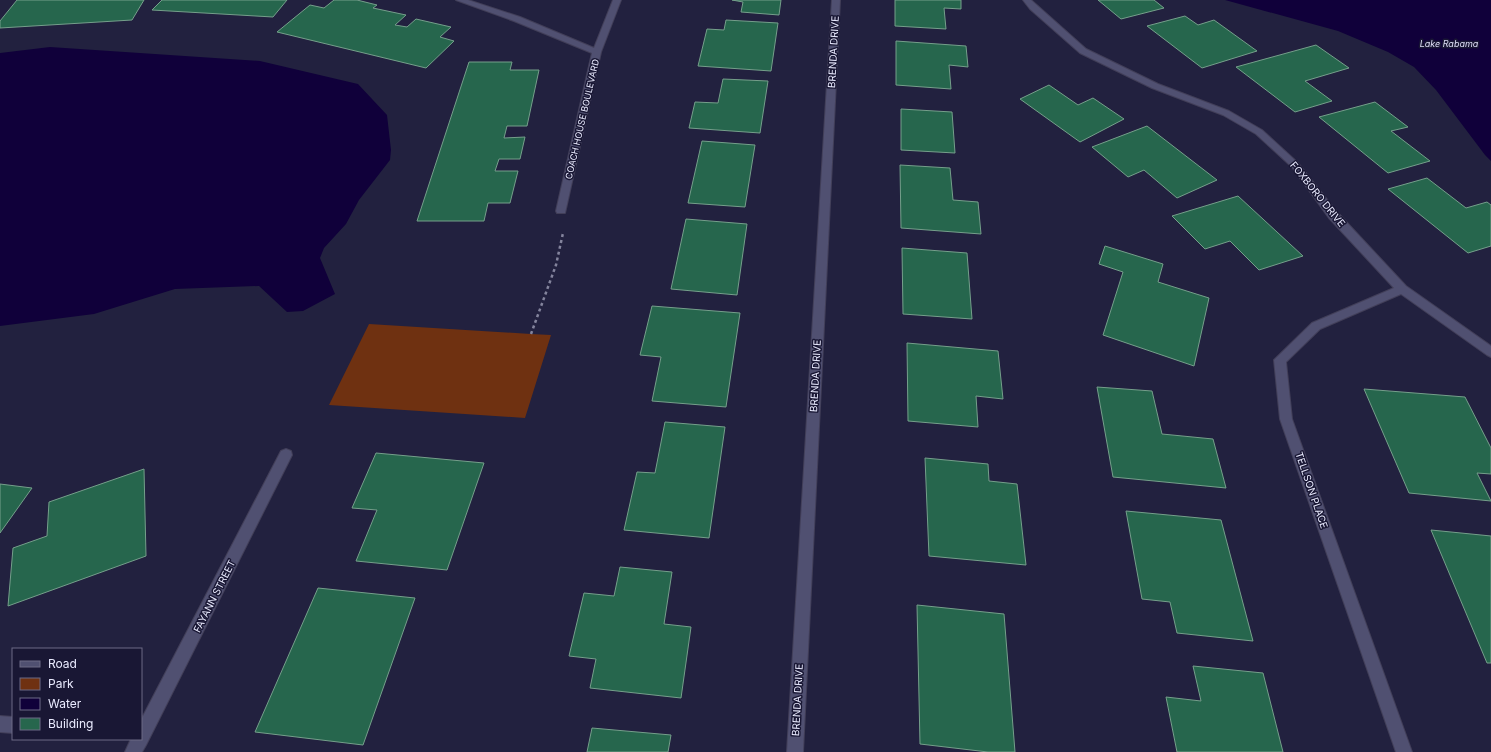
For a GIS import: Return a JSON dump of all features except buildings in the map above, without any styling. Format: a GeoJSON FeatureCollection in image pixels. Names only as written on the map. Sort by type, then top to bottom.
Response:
{"type":"FeatureCollection","features":[{"type":"Feature","properties":{"kind":"street","name":"COACH HOUSE BOULEVARD"},"geometry":{"type":"LineString","coordinates":[[460,0],[516,19],[597,52],[561,211]]}},
{"type":"Feature","properties":{"kind":"street"},"geometry":{"type":"LineString","coordinates":[[597,52],[617,0]]}},
{"type":"Feature","properties":{"kind":"street","name":"BRENDA DRIVE"},"geometry":{"type":"LineString","coordinates":[[795,752],[836,0]]}},
{"type":"Feature","properties":{"kind":"street","name":"FOXBORO DRIVE"},"geometry":{"type":"LineString","coordinates":[[1027,0],[1083,51],[1155,86],[1226,112],[1259,132],[1295,166],[1333,215],[1402,290],[1491,352]]}},
{"type":"Feature","properties":{"kind":"street","name":"TELLSON PLACE"},"geometry":{"type":"LineString","coordinates":[[1402,290],[1316,326],[1280,360],[1286,419],[1404,752]]}},
{"type":"Feature","properties":{"kind":"street","name":"FAYANN STREET"},"geometry":{"type":"LineString","coordinates":[[142,735],[286,455]]}},
{"type":"Feature","properties":{"kind":"street"},"geometry":{"type":"LineString","coordinates":[[0,724],[12,725]]}},
{"type":"Feature","properties":{"kind":"street","name":"FAYANN STREET"},"geometry":{"type":"LineString","coordinates":[[133,752],[139,740]]}},
{"type":"Feature","properties":{"kind":"path"},"geometry":{"type":"LineString","coordinates":[[531,334],[556,265],[567,217],[561,211]]}},
{"type":"Feature","properties":{"kind":"green space"},"geometry":{"type":"Polygon","coordinates":[[[369,324],[551,335],[525,418],[329,405],[369,324]]]}},
{"type":"Feature","properties":{"kind":"water","name":"Lake Rabama"},"geometry":{"type":"Polygon","coordinates":[[[1225,0],[1491,0],[1491,161],[1436,90],[1414,67],[1388,52],[1338,31],[1225,0]]]}},
{"type":"Feature","properties":{"kind":"water"},"geometry":{"type":"Polygon","coordinates":[[[50,47],[260,61],[358,84],[387,115],[391,150],[390,160],[359,200],[346,224],[324,248],[320,258],[335,294],[303,311],[287,312],[259,286],[175,289],[94,314],[0,326],[0,53],[50,47]]]}}]}
